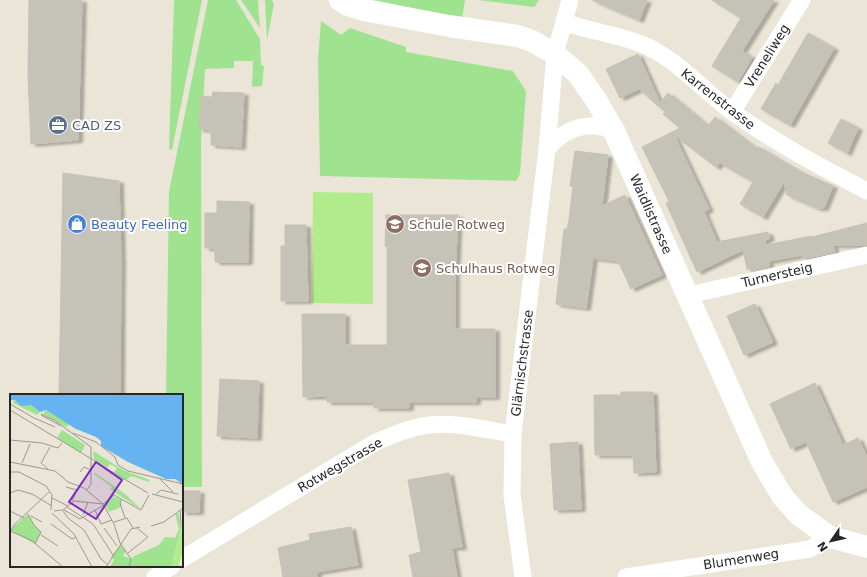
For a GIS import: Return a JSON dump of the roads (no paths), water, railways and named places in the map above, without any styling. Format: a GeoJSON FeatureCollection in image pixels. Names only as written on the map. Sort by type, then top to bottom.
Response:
{"type":"FeatureCollection","features":[{"type":"Feature","properties":{"kind":"main road","name":"Waidlistrasse"},"geometry":{"type":"LineString","coordinates":[[340,0],[364,10],[449,26],[518,36],[532,41],[555,54],[578,74],[586,84],[614,132],[762,462],[782,496],[799,515],[830,536],[867,547]]}},
{"type":"Feature","properties":{"kind":"street","name":"Glärnischstrasse"},"geometry":{"type":"LineString","coordinates":[[523,577],[512,494],[513,434],[547,149],[555,54],[570,0]]}},
{"type":"Feature","properties":{"kind":"street","name":"Vreneliweg"},"geometry":{"type":"LineString","coordinates":[[732,112],[802,0]]}},
{"type":"Feature","properties":{"kind":"street","name":"Karrenstrasse"},"geometry":{"type":"LineString","coordinates":[[564,22],[581,28],[640,43],[665,57],[732,112],[783,147],[867,192]]}},
{"type":"Feature","properties":{"kind":"street"},"geometry":{"type":"LineString","coordinates":[[547,149],[556,138],[579,128],[601,126],[614,132]]}},
{"type":"Feature","properties":{"kind":"street","name":"Turnersteig"},"geometry":{"type":"LineString","coordinates":[[688,297],[698,292],[867,255]]}},
{"type":"Feature","properties":{"kind":"street","name":"Rotwegstrasse"},"geometry":{"type":"LineString","coordinates":[[183,558],[374,443],[402,431],[437,425],[463,426],[513,434]]}},
{"type":"Feature","properties":{"kind":"street","name":"Blumenweg"},"geometry":{"type":"LineString","coordinates":[[626,577],[810,548],[830,536]]}},
{"type":"Feature","properties":{"kind":"place","name":"CAD ZS"},"geometry":{"type":"Point","coordinates":[58,125]}},
{"type":"Feature","properties":{"kind":"place","name":"Beauty Feeling"},"geometry":{"type":"Point","coordinates":[77,224]}},
{"type":"Feature","properties":{"kind":"place","name":"Schule Rotweg"},"geometry":{"type":"Point","coordinates":[395,224]}},
{"type":"Feature","properties":{"kind":"place","name":"Schulhaus Rotweg"},"geometry":{"type":"Point","coordinates":[422,268]}}]}
